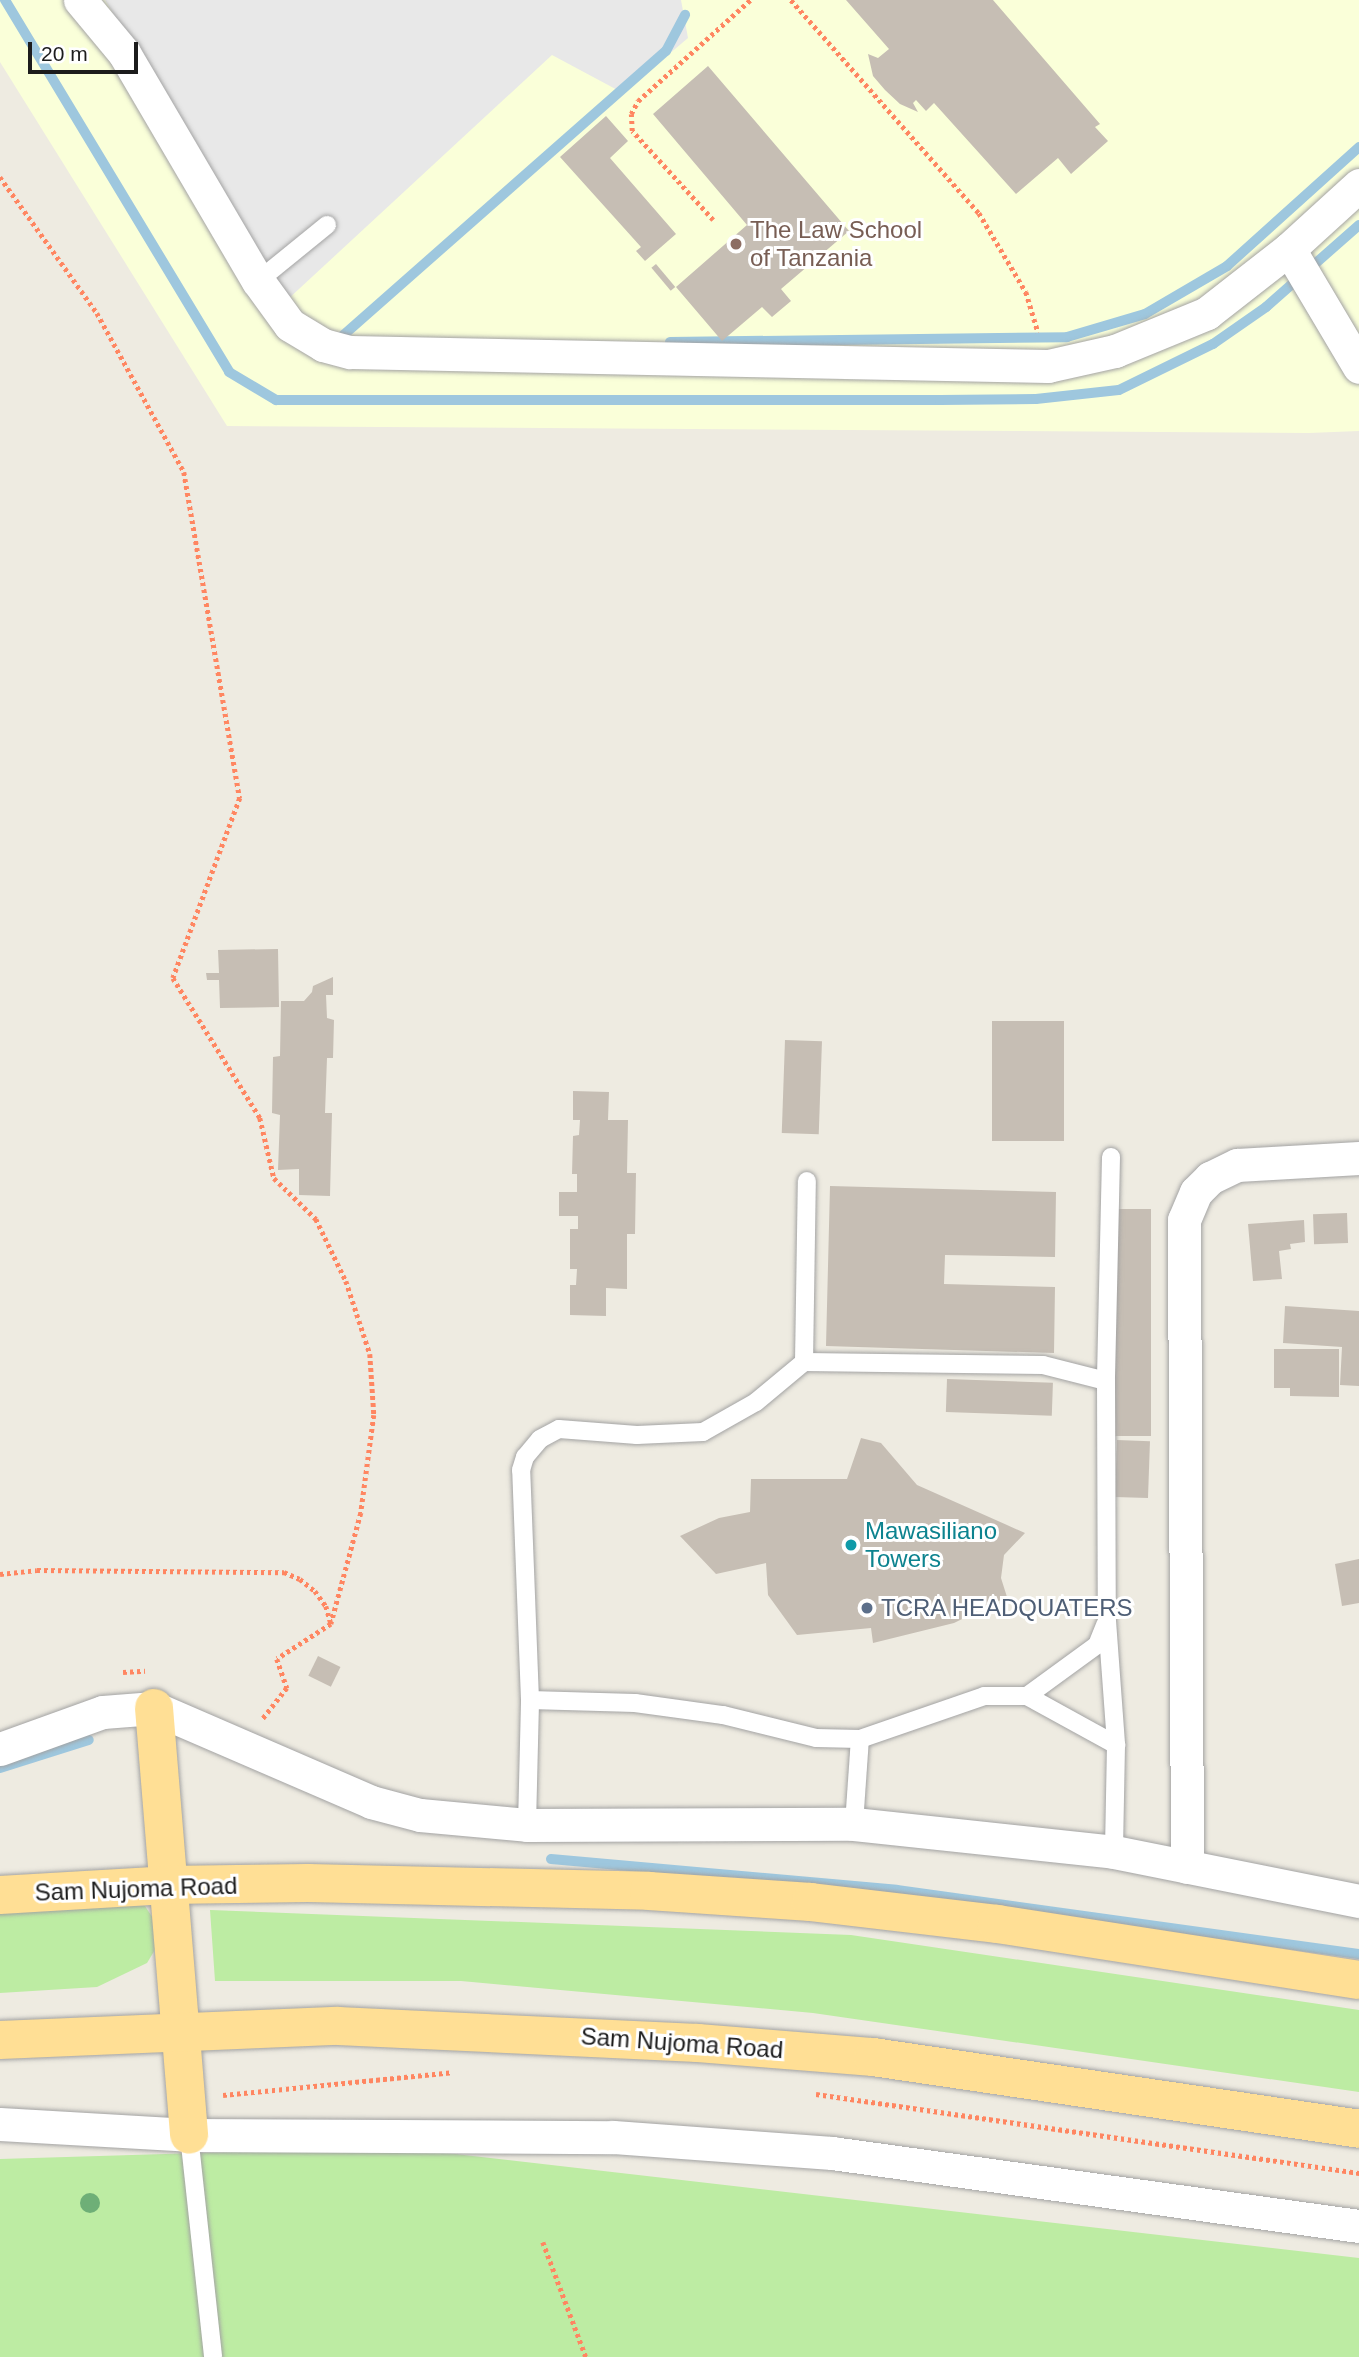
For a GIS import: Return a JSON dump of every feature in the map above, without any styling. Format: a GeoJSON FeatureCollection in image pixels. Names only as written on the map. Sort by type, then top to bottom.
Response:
{"type":"FeatureCollection","features":[{"type":"Feature","properties":{"kind":"main road"},"geometry":{"type":"LineString","coordinates":[[154,1708],[167,1885],[183,2032],[189,2135]]}},
{"type":"Feature","properties":{"kind":"main road","name":"Sam Nujoma Road"},"geometry":{"type":"LineString","coordinates":[[0,1895],[167,1885],[308,1883],[523,1887],[811,1902],[997,1924],[1359,1980]]}},
{"type":"Feature","properties":{"kind":"main road","name":"Sam Nujoma Road"},"geometry":{"type":"LineString","coordinates":[[0,2040],[338,2026],[712,2044],[873,2057],[1359,2129]]}},
{"type":"Feature","properties":{"kind":"street"},"geometry":{"type":"LineString","coordinates":[[80,0],[124,53],[258,281],[290,325],[323,345],[350,352],[1048,366],[1115,351],[1207,313],[1289,249],[1359,184]]}},
{"type":"Feature","properties":{"kind":"street"},"geometry":{"type":"LineString","coordinates":[[1289,249],[1359,367]]}},
{"type":"Feature","properties":{"kind":"street"},"geometry":{"type":"LineString","coordinates":[[1187,1867],[1184,1220],[1196,1192],[1210,1178],[1237,1165],[1359,1158]]}},
{"type":"Feature","properties":{"kind":"street"},"geometry":{"type":"LineString","coordinates":[[0,1749],[103,1712],[154,1708],[371,1802],[420,1815],[527,1825],[854,1824],[1114,1852],[1359,1901]]}},
{"type":"Feature","properties":{"kind":"street"},"geometry":{"type":"LineString","coordinates":[[0,2124],[189,2135],[613,2137],[832,2153],[1359,2226]]}},
{"type":"Feature","properties":{"kind":"lane"},"geometry":{"type":"LineString","coordinates":[[258,281],[327,225]]}},
{"type":"Feature","properties":{"kind":"lane"},"geometry":{"type":"LineString","coordinates":[[1111,1157],[1106,1381],[1107,1621],[1116,1745],[1114,1852]]}},
{"type":"Feature","properties":{"kind":"lane"},"geometry":{"type":"LineString","coordinates":[[804,1362],[807,1181]]}},
{"type":"Feature","properties":{"kind":"lane"},"geometry":{"type":"LineString","coordinates":[[527,1825],[530,1700],[522,1470],[530,1448],[550,1433],[569,1427],[637,1435],[703,1432],[756,1402],[804,1362],[1043,1365],[1106,1381]]}},
{"type":"Feature","properties":{"kind":"lane"},"geometry":{"type":"LineString","coordinates":[[1027,1696],[1097,1645],[1107,1621]]}},
{"type":"Feature","properties":{"kind":"lane"},"geometry":{"type":"LineString","coordinates":[[530,1700],[635,1703],[723,1715],[816,1738],[859,1739],[984,1696],[1027,1696],[1116,1745]]}},
{"type":"Feature","properties":{"kind":"lane"},"geometry":{"type":"LineString","coordinates":[[854,1824],[859,1739]]}},
{"type":"Feature","properties":{"kind":"lane"},"geometry":{"type":"LineString","coordinates":[[189,2135],[213,2357]]}},
{"type":"Feature","properties":{"kind":"path"},"geometry":{"type":"LineString","coordinates":[[713,220],[632,131],[631,114],[638,101],[750,0]]}},
{"type":"Feature","properties":{"kind":"path"},"geometry":{"type":"LineString","coordinates":[[790,0],[979,213],[1026,292],[1048,366]]}},
{"type":"Feature","properties":{"kind":"path"},"geometry":{"type":"LineString","coordinates":[[0,177],[97,313],[184,472],[240,798],[173,978],[260,1118],[274,1178],[316,1219],[346,1282],[370,1354],[374,1415],[361,1513],[331,1624],[277,1658],[287,1688],[246,1746]]}},
{"type":"Feature","properties":{"kind":"path"},"geometry":{"type":"LineString","coordinates":[[0,1574],[50,1570],[284,1572],[300,1579],[315,1591],[326,1606],[331,1624]]}},
{"type":"Feature","properties":{"kind":"path"},"geometry":{"type":"LineString","coordinates":[[543,2242],[586,2357]]}},
{"type":"Feature","properties":{"kind":"shaded area","name":"The Law School of Tanzania"},"geometry":{"type":"Polygon","coordinates":[[[0,0],[1359,0],[1359,431],[1309,433],[227,426],[0,62],[0,0]]]}},
{"type":"Feature","properties":{"kind":"shaded area"},"geometry":{"type":"Polygon","coordinates":[[[105,0],[681,0],[688,38],[623,93],[552,55],[286,301],[105,0]]]}},
{"type":"Feature","properties":{"kind":"green space"},"geometry":{"type":"Polygon","coordinates":[[[0,1901],[145,1906],[164,1935],[147,1963],[97,1987],[0,1993],[0,1901]]]}},
{"type":"Feature","properties":{"kind":"green space"},"geometry":{"type":"Polygon","coordinates":[[[210,1910],[851,1935],[1359,2010],[1359,2092],[813,2013],[461,1981],[215,1981],[210,1910]]]}},
{"type":"Feature","properties":{"kind":"green space"},"geometry":{"type":"Polygon","coordinates":[[[394,2147],[1359,2258],[1359,2357],[0,2357],[0,2159],[394,2147]]]}},
{"type":"Feature","properties":{"kind":"building"},"geometry":{"type":"Polygon","coordinates":[[[846,0],[993,0],[1100,124],[1095,127],[1108,141],[1071,174],[1058,158],[1016,194],[934,103],[926,111],[916,100],[913,103],[918,112],[900,104],[885,90],[873,76],[868,54],[878,58],[889,49],[846,0]]]}},
{"type":"Feature","properties":{"kind":"building"},"geometry":{"type":"Polygon","coordinates":[[[708,66],[849,231],[781,289],[791,301],[772,317],[762,307],[722,341],[676,287],[747,225],[653,114],[708,66]]]}},
{"type":"Feature","properties":{"kind":"building"},"geometry":{"type":"Polygon","coordinates":[[[606,116],[628,141],[610,158],[676,234],[645,261],[636,251],[641,247],[560,157],[606,116]]]}},
{"type":"Feature","properties":{"kind":"building"},"geometry":{"type":"Polygon","coordinates":[[[656,264],[675,287],[671,291],[651,268],[656,264]]]}},
{"type":"Feature","properties":{"kind":"building"},"geometry":{"type":"Polygon","coordinates":[[[278,949],[279,1007],[220,1008],[219,980],[207,980],[206,973],[219,973],[218,950],[278,949]]]}},
{"type":"Feature","properties":{"kind":"building"},"geometry":{"type":"Polygon","coordinates":[[[333,977],[333,995],[326,995],[327,1018],[334,1020],[333,1058],[327,1058],[325,1113],[332,1113],[330,1196],[299,1195],[299,1169],[278,1170],[280,1115],[272,1113],[273,1057],[280,1056],[281,1001],[304,1001],[312,992],[313,986],[333,977]]]}},
{"type":"Feature","properties":{"kind":"building"},"geometry":{"type":"Polygon","coordinates":[[[992,1021],[1064,1021],[1064,1141],[992,1141],[992,1021]]]}},
{"type":"Feature","properties":{"kind":"building"},"geometry":{"type":"Polygon","coordinates":[[[785,1040],[822,1041],[819,1134],[782,1133],[785,1040]]]}},
{"type":"Feature","properties":{"kind":"building"},"geometry":{"type":"Polygon","coordinates":[[[573,1091],[609,1092],[608,1120],[628,1120],[627,1173],[636,1173],[635,1234],[627,1234],[627,1289],[606,1288],[606,1316],[570,1315],[570,1285],[576,1285],[577,1269],[570,1269],[570,1229],[578,1229],[578,1216],[559,1216],[559,1192],[577,1192],[577,1174],[572,1174],[573,1136],[579,1135],[580,1120],[573,1120],[573,1091]]]}},
{"type":"Feature","properties":{"kind":"building"},"geometry":{"type":"Polygon","coordinates":[[[830,1186],[1056,1192],[1055,1257],[945,1255],[944,1284],[1055,1287],[1054,1353],[826,1346],[830,1186]]]}},
{"type":"Feature","properties":{"kind":"building"},"geometry":{"type":"Polygon","coordinates":[[[1112,1209],[1151,1209],[1151,1436],[1112,1436],[1112,1209]]]}},
{"type":"Feature","properties":{"kind":"building"},"geometry":{"type":"Polygon","coordinates":[[[1347,1213],[1348,1243],[1314,1244],[1313,1214],[1347,1213]]]}},
{"type":"Feature","properties":{"kind":"building"},"geometry":{"type":"Polygon","coordinates":[[[1304,1220],[1305,1242],[1290,1244],[1291,1249],[1279,1251],[1282,1279],[1253,1281],[1248,1224],[1304,1220]]]}},
{"type":"Feature","properties":{"kind":"building"},"geometry":{"type":"Polygon","coordinates":[[[1285,1306],[1359,1311],[1359,1386],[1340,1385],[1342,1347],[1283,1343],[1285,1306]]]}},
{"type":"Feature","properties":{"kind":"building"},"geometry":{"type":"Polygon","coordinates":[[[1274,1349],[1339,1349],[1339,1397],[1290,1396],[1290,1388],[1274,1388],[1274,1349]]]}},
{"type":"Feature","properties":{"kind":"building"},"geometry":{"type":"Polygon","coordinates":[[[947,1379],[1053,1383],[1052,1416],[946,1412],[947,1379]]]}},
{"type":"Feature","properties":{"kind":"building","name":"Mawasiliano Towers"},"geometry":{"type":"Polygon","coordinates":[[[861,1438],[881,1443],[917,1485],[1025,1533],[1004,1555],[1001,1578],[1007,1597],[954,1623],[873,1643],[871,1628],[797,1635],[768,1595],[766,1563],[716,1574],[680,1536],[719,1518],[750,1512],[751,1479],[847,1479],[861,1438]]]}},
{"type":"Feature","properties":{"kind":"building"},"geometry":{"type":"Polygon","coordinates":[[[1117,1440],[1150,1441],[1148,1498],[1115,1497],[1117,1440]]]}},
{"type":"Feature","properties":{"kind":"building"},"geometry":{"type":"Polygon","coordinates":[[[1359,1559],[1359,1603],[1342,1606],[1335,1564],[1359,1559]]]}},
{"type":"Feature","properties":{"kind":"building"},"geometry":{"type":"Polygon","coordinates":[[[318,1656],[340,1667],[331,1687],[308,1676],[318,1656]]]}},
{"type":"Feature","properties":{"kind":"waterway"},"geometry":{"type":"LineString","coordinates":[[5,0],[229,372],[276,400],[1036,399],[1119,390],[1213,344],[1266,307],[1359,225]]}},
{"type":"Feature","properties":{"kind":"waterway"},"geometry":{"type":"LineString","coordinates":[[342,339],[339,339],[666,51],[685,15]]}},
{"type":"Feature","properties":{"kind":"waterway"},"geometry":{"type":"LineString","coordinates":[[670,342],[1067,337],[1145,314],[1227,266],[1359,147]]}},
{"type":"Feature","properties":{"kind":"waterway"},"geometry":{"type":"LineString","coordinates":[[0,1768],[89,1740]]}},
{"type":"Feature","properties":{"kind":"waterway"},"geometry":{"type":"LineString","coordinates":[[551,1859],[897,1890],[1359,1954]]}},
{"type":"Feature","properties":{"kind":"place","name":"The Law School of Tanzania"},"geometry":{"type":"Point","coordinates":[736,244]}},
{"type":"Feature","properties":{"kind":"place","name":"Mawasiliano Towers"},"geometry":{"type":"Point","coordinates":[851,1545]}},
{"type":"Feature","properties":{"kind":"place","name":"TCRA HEADQUATERS"},"geometry":{"type":"Point","coordinates":[867,1608]}}]}
